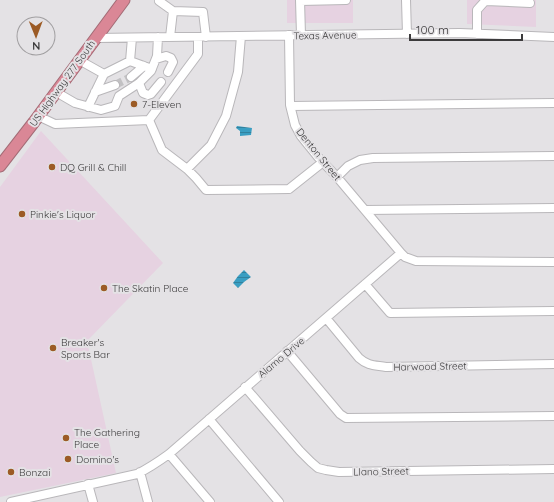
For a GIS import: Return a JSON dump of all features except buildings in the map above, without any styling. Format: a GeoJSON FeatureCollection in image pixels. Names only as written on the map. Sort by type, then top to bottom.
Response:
{"type":"FeatureCollection","features":[{"type":"Feature","properties":{"kind":"highway","name":"US Highway 277 South"},"geometry":{"type":"LineString","coordinates":[[0,166],[124,0]]}},
{"type":"Feature","properties":{"kind":"street"},"geometry":{"type":"LineString","coordinates":[[149,120],[198,54],[202,37],[203,12],[173,11],[159,0]]}},
{"type":"Feature","properties":{"kind":"street"},"geometry":{"type":"LineString","coordinates":[[301,35],[300,0],[346,0]]}},
{"type":"Feature","properties":{"kind":"street"},"geometry":{"type":"LineString","coordinates":[[406,0],[407,34]]}},
{"type":"Feature","properties":{"kind":"street"},"geometry":{"type":"LineString","coordinates":[[477,34],[477,10],[486,1],[530,3]]}},
{"type":"Feature","properties":{"kind":"street"},"geometry":{"type":"LineString","coordinates":[[170,37],[173,11]]}},
{"type":"Feature","properties":{"kind":"street","name":"Texas Avenue"},"geometry":{"type":"LineString","coordinates":[[96,38],[460,33],[554,37]]}},
{"type":"Feature","properties":{"kind":"street","name":"Denton Street"},"geometry":{"type":"LineString","coordinates":[[289,35],[290,106],[295,125],[301,136],[401,253]]}},
{"type":"Feature","properties":{"kind":"street"},"geometry":{"type":"LineString","coordinates":[[188,170],[211,145],[226,116],[238,72],[241,36]]}},
{"type":"Feature","properties":{"kind":"street"},"geometry":{"type":"LineString","coordinates":[[56,92],[75,104],[101,110],[114,106],[119,96],[140,83],[151,71],[157,56],[158,37]]}},
{"type":"Feature","properties":{"kind":"street"},"geometry":{"type":"LineString","coordinates":[[130,61],[132,38]]}},
{"type":"Feature","properties":{"kind":"street"},"geometry":{"type":"LineString","coordinates":[[156,59],[166,56],[172,58],[173,62],[168,72]]}},
{"type":"Feature","properties":{"kind":"street"},"geometry":{"type":"LineString","coordinates":[[79,60],[104,74]]}},
{"type":"Feature","properties":{"kind":"street"},"geometry":{"type":"LineString","coordinates":[[88,107],[104,74],[130,61],[152,69]]}},
{"type":"Feature","properties":{"kind":"street"},"geometry":{"type":"LineString","coordinates":[[131,77],[144,66]]}},
{"type":"Feature","properties":{"kind":"street"},"geometry":{"type":"LineString","coordinates":[[140,83],[143,93],[148,95],[151,94],[160,82]]}},
{"type":"Feature","properties":{"kind":"street"},"geometry":{"type":"LineString","coordinates":[[95,92],[115,85]]}},
{"type":"Feature","properties":{"kind":"street"},"geometry":{"type":"LineString","coordinates":[[290,106],[554,103]]}},
{"type":"Feature","properties":{"kind":"street"},"geometry":{"type":"LineString","coordinates":[[38,116],[55,124],[149,120]]}},
{"type":"Feature","properties":{"kind":"street"},"geometry":{"type":"LineString","coordinates":[[149,120],[162,150],[188,170],[206,190],[289,189],[323,162]]}},
{"type":"Feature","properties":{"kind":"street"},"geometry":{"type":"LineString","coordinates":[[337,178],[348,166],[360,160],[373,158],[554,156]]}},
{"type":"Feature","properties":{"kind":"street"},"geometry":{"type":"LineString","coordinates":[[365,210],[554,208]]}},
{"type":"Feature","properties":{"kind":"street"},"geometry":{"type":"LineString","coordinates":[[401,253],[405,257],[416,261],[554,262]]}},
{"type":"Feature","properties":{"kind":"street","name":"Alamo Drive"},"geometry":{"type":"LineString","coordinates":[[17,501],[148,469],[169,454],[401,253]]}},
{"type":"Feature","properties":{"kind":"street"},"geometry":{"type":"LineString","coordinates":[[365,284],[390,313],[554,311]]}},
{"type":"Feature","properties":{"kind":"street","name":"Harwood Street"},"geometry":{"type":"LineString","coordinates":[[326,318],[359,358],[365,363],[374,365],[386,367],[554,364]]}},
{"type":"Feature","properties":{"kind":"street"},"geometry":{"type":"LineString","coordinates":[[287,352],[340,414],[346,418],[554,416]]}},
{"type":"Feature","properties":{"kind":"street","name":"Llano Street"},"geometry":{"type":"LineString","coordinates":[[245,387],[300,451],[318,468],[339,472],[554,469]]}},
{"type":"Feature","properties":{"kind":"street"},"geometry":{"type":"LineString","coordinates":[[209,419],[279,502]]}},
{"type":"Feature","properties":{"kind":"street"},"geometry":{"type":"LineString","coordinates":[[169,454],[210,502]]}},
{"type":"Feature","properties":{"kind":"street"},"geometry":{"type":"LineString","coordinates":[[140,472],[148,502]]}},
{"type":"Feature","properties":{"kind":"street"},"geometry":{"type":"LineString","coordinates":[[88,484],[93,502]]}},
{"type":"Feature","properties":{"kind":"shaded area"},"geometry":{"type":"Polygon","coordinates":[[[287,0],[353,0],[353,23],[287,23],[287,0]]]}},
{"type":"Feature","properties":{"kind":"shaded area"},"geometry":{"type":"Polygon","coordinates":[[[467,0],[536,0],[536,27],[467,24],[467,0]]]}},
{"type":"Feature","properties":{"kind":"shaded area"},"geometry":{"type":"Polygon","coordinates":[[[41,131],[163,263],[87,341],[116,473],[0,497],[0,187],[41,131]]]}},
{"type":"Feature","properties":{"kind":"water"},"geometry":{"type":"Polygon","coordinates":[[[237,126],[252,128],[251,135],[240,136],[240,131],[236,128],[237,126]]]}},
{"type":"Feature","properties":{"kind":"water"},"geometry":{"type":"Polygon","coordinates":[[[244,270],[251,277],[238,288],[233,283],[244,270]]]}},
{"type":"Feature","properties":{"kind":"tunnel"},"geometry":{"type":"LineString","coordinates":[[115,85],[131,77]]}},
{"type":"Feature","properties":{"kind":"place","name":"7-Eleven"},"geometry":{"type":"Point","coordinates":[134,104]}},
{"type":"Feature","properties":{"kind":"place","name":"DQ Grill & Chill"},"geometry":{"type":"Point","coordinates":[52,167]}},
{"type":"Feature","properties":{"kind":"place","name":"Pinkie's Liquor"},"geometry":{"type":"Point","coordinates":[22,214]}},
{"type":"Feature","properties":{"kind":"place","name":"The Skatin Place"},"geometry":{"type":"Point","coordinates":[104,288]}},
{"type":"Feature","properties":{"kind":"place","name":"Breaker's Sports Bar"},"geometry":{"type":"Point","coordinates":[53,348]}},
{"type":"Feature","properties":{"kind":"place","name":"The Gathering Place"},"geometry":{"type":"Point","coordinates":[66,438]}},
{"type":"Feature","properties":{"kind":"place","name":"Domino's"},"geometry":{"type":"Point","coordinates":[68,459]}},
{"type":"Feature","properties":{"kind":"place","name":"Bonzai"},"geometry":{"type":"Point","coordinates":[11,472]}}]}
